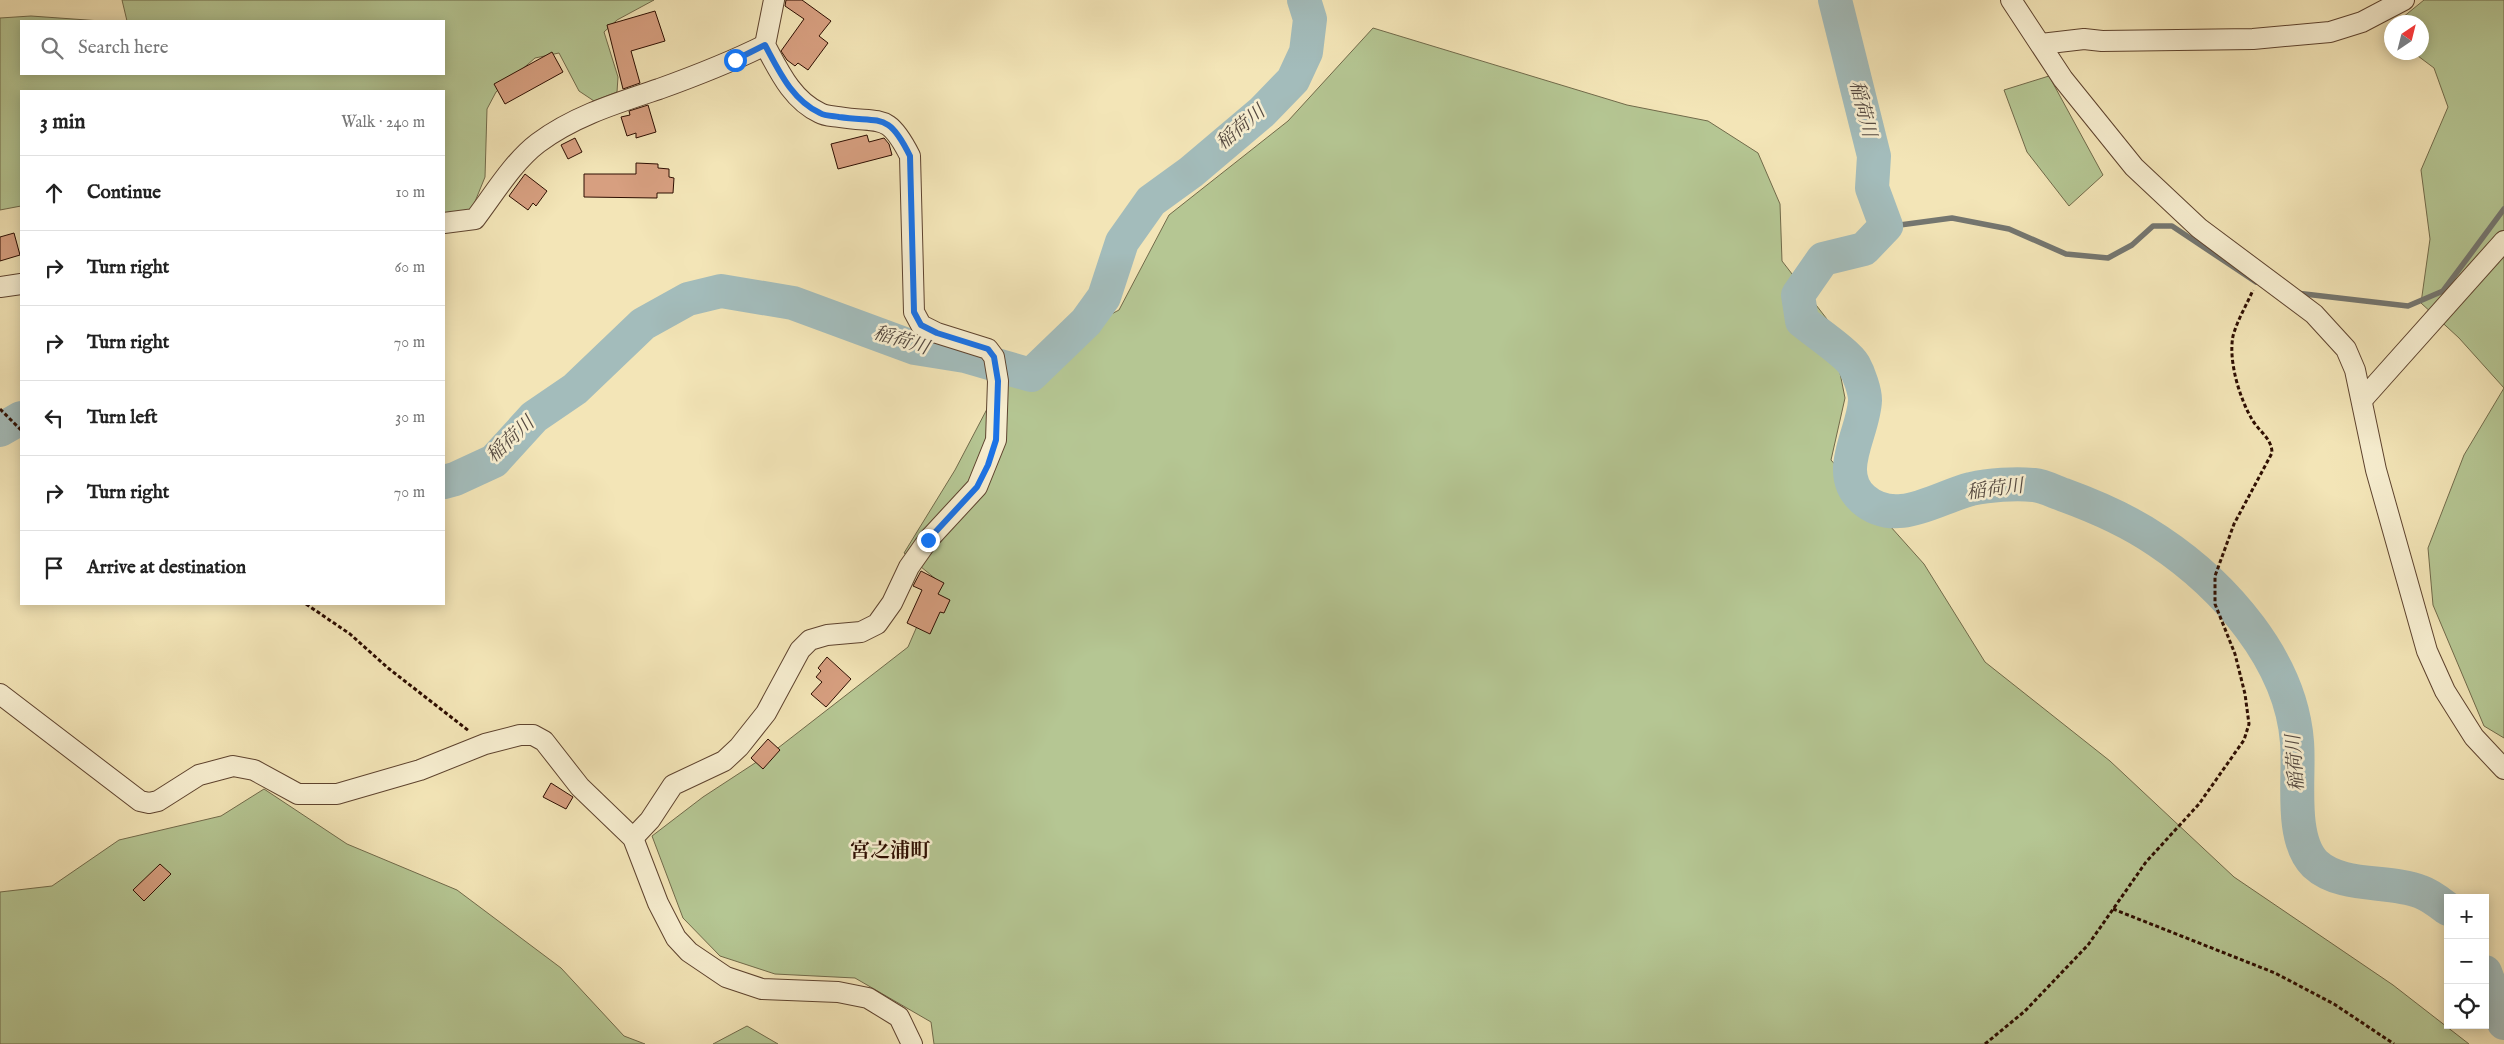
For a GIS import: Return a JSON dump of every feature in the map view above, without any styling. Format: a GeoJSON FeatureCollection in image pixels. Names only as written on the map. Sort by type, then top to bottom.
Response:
{"type":"FeatureCollection","features":[{"type":"Feature","properties":{"kind":"street"},"geometry":{"type":"LineString","coordinates":[[633,838],[650,820],[673,785],[724,761],[739,747],[766,713],[800,650],[810,640],[827,635],[861,632],[877,624],[884,616],[909,567],[928,540],[977,487],[996,440],[998,381],[994,357],[988,349],[937,333],[921,325],[914,312],[910,156],[899,134],[883,121],[821,114],[804,103],[788,87],[765,45],[774,0]]}},
{"type":"Feature","properties":{"kind":"street"},"geometry":{"type":"LineString","coordinates":[[2011,0],[2063,79],[2134,167],[2200,228],[2314,314],[2346,350],[2355,370],[2376,470],[2427,651],[2445,691],[2474,737],[2504,770]]}},
{"type":"Feature","properties":{"kind":"street"},"geometry":{"type":"LineString","coordinates":[[2041,44],[2084,39],[2102,41],[2253,39],[2330,32],[2362,22],[2404,0]]}},
{"type":"Feature","properties":{"kind":"street"},"geometry":{"type":"LineString","coordinates":[[445,222],[475,219],[514,169],[537,144],[571,122],[602,108],[735,60],[765,45]]}},
{"type":"Feature","properties":{"kind":"street"},"geometry":{"type":"LineString","coordinates":[[2362,400],[2504,241]]}},
{"type":"Feature","properties":{"kind":"street"},"geometry":{"type":"LineString","coordinates":[[0,287],[20,284]]}},
{"type":"Feature","properties":{"kind":"street"},"geometry":{"type":"LineString","coordinates":[[0,694],[140,801],[149,803],[158,801],[199,775],[233,766],[254,770],[298,794],[337,794],[420,770],[485,744],[520,735],[533,735],[544,741],[580,787],[633,838],[658,903],[676,938],[689,952],[726,977],[762,989],[838,992],[868,998],[899,1017],[912,1044]]}},
{"type":"Feature","properties":{"kind":"path"},"geometry":{"type":"LineString","coordinates":[[1985,1044],[2025,1011],[2081,952],[2146,862],[2199,804],[2244,740],[2249,724],[2235,654],[2215,604],[2215,576],[2234,524],[2272,453],[2272,447],[2264,433],[2253,422],[2242,394],[2232,358],[2233,336],[2260,273]]}},
{"type":"Feature","properties":{"kind":"path"},"geometry":{"type":"LineString","coordinates":[[0,409],[20,429]]}},
{"type":"Feature","properties":{"kind":"path"},"geometry":{"type":"LineString","coordinates":[[307,605],[350,634],[388,668],[485,744]]}},
{"type":"Feature","properties":{"kind":"path"},"geometry":{"type":"LineString","coordinates":[[2113,909],[2275,973],[2334,1004],[2394,1044]]}},
{"type":"Feature","properties":{"kind":"green space"},"geometry":{"type":"Polygon","coordinates":[[[122,0],[654,0],[617,20],[604,32],[618,77],[617,92],[594,101],[579,91],[559,53],[535,58],[496,92],[487,109],[485,177],[472,209],[453,216],[445,215],[445,90],[20,90],[20,206],[0,210],[0,18],[31,16],[87,20],[20,20],[20,75],[445,75],[445,20],[127,20],[122,0]]]}},
{"type":"Feature","properties":{"kind":"green space"},"geometry":{"type":"Polygon","coordinates":[[[2424,0],[2504,0],[2504,388],[2459,338],[2421,303],[2430,239],[2421,170],[2448,107],[2434,68],[2423,60],[2429,60],[2429,15],[2406,15],[2424,0]]]}},
{"type":"Feature","properties":{"kind":"green space"},"geometry":{"type":"Polygon","coordinates":[[[1373,28],[1627,105],[1708,121],[1758,153],[1780,204],[1782,261],[1830,323],[1845,398],[1831,460],[1924,564],[1985,662],[2110,761],[2234,877],[2393,985],[2444,1025],[2444,1029],[2450,1029],[2469,1044],[934,1044],[931,1022],[855,978],[775,974],[720,956],[683,918],[652,836],[703,797],[778,748],[908,647],[937,580],[904,553],[955,470],[1008,369],[1119,310],[1169,215],[1288,121],[1373,28]]]}},
{"type":"Feature","properties":{"kind":"green space"},"geometry":{"type":"Polygon","coordinates":[[[2049,76],[2103,175],[2069,206],[2027,152],[2004,90],[2049,76]]]}},
{"type":"Feature","properties":{"kind":"green space"},"geometry":{"type":"Polygon","coordinates":[[[2504,388],[2504,738],[2484,726],[2433,605],[2428,548],[2464,455],[2504,388]]]}},
{"type":"Feature","properties":{"kind":"green space"},"geometry":{"type":"Polygon","coordinates":[[[264,789],[347,844],[457,890],[561,968],[624,1036],[645,1044],[0,1044],[0,892],[52,886],[119,840],[221,816],[264,789]]]}},
{"type":"Feature","properties":{"kind":"green space"},"geometry":{"type":"Polygon","coordinates":[[[747,1026],[778,1044],[713,1044],[747,1026]]]}},
{"type":"Feature","properties":{"kind":"building"},"geometry":{"type":"Polygon","coordinates":[[[786,0],[802,0],[831,21],[819,36],[828,43],[808,70],[798,63],[795,66],[787,60],[781,51],[804,19],[785,6],[786,0]]]}},
{"type":"Feature","properties":{"kind":"building"},"geometry":{"type":"Polygon","coordinates":[[[655,11],[665,41],[631,51],[640,83],[623,89],[607,25],[655,11]]]}},
{"type":"Feature","properties":{"kind":"building"},"geometry":{"type":"Polygon","coordinates":[[[552,52],[563,72],[505,104],[494,84],[552,52]]]}},
{"type":"Feature","properties":{"kind":"building"},"geometry":{"type":"Polygon","coordinates":[[[648,105],[656,132],[636,138],[636,133],[627,136],[621,117],[630,115],[629,111],[648,105]]]}},
{"type":"Feature","properties":{"kind":"building"},"geometry":{"type":"Polygon","coordinates":[[[867,135],[869,142],[884,138],[889,144],[892,155],[838,169],[831,144],[867,135]]]}},
{"type":"Feature","properties":{"kind":"building"},"geometry":{"type":"Polygon","coordinates":[[[575,138],[582,152],[568,159],[561,145],[575,138]]]}},
{"type":"Feature","properties":{"kind":"building"},"geometry":{"type":"Polygon","coordinates":[[[636,163],[658,164],[658,168],[669,169],[669,177],[674,178],[673,193],[657,193],[657,198],[584,197],[584,174],[636,174],[636,163]]]}},
{"type":"Feature","properties":{"kind":"building"},"geometry":{"type":"Polygon","coordinates":[[[525,174],[547,191],[536,206],[533,203],[528,210],[509,196],[525,174]]]}},
{"type":"Feature","properties":{"kind":"building"},"geometry":{"type":"Polygon","coordinates":[[[14,233],[20,255],[0,261],[0,237],[14,233]]]}},
{"type":"Feature","properties":{"kind":"building"},"geometry":{"type":"Polygon","coordinates":[[[921,571],[944,583],[938,594],[950,600],[944,613],[940,612],[930,634],[907,623],[922,590],[913,586],[921,571]]]}},
{"type":"Feature","properties":{"kind":"building"},"geometry":{"type":"Polygon","coordinates":[[[827,657],[851,679],[826,707],[811,694],[822,682],[816,677],[821,671],[818,668],[827,657]]]}},
{"type":"Feature","properties":{"kind":"building"},"geometry":{"type":"Polygon","coordinates":[[[768,739],[780,750],[763,769],[751,758],[768,739]]]}},
{"type":"Feature","properties":{"kind":"building"},"geometry":{"type":"Polygon","coordinates":[[[551,783],[573,797],[566,809],[543,797],[551,783]]]}},
{"type":"Feature","properties":{"kind":"building"},"geometry":{"type":"Polygon","coordinates":[[[160,864],[171,874],[144,901],[133,890],[160,864]]]}},
{"type":"Feature","properties":{"kind":"waterway","name":"稲荷川"},"geometry":{"type":"LineString","coordinates":[[445,482],[494,461],[534,417],[575,389],[643,324],[688,299],[721,291],[793,303],[915,348],[965,356],[1031,375],[1086,322],[1104,297],[1122,242],[1151,201],[1191,172],[1262,112],[1293,80],[1306,52],[1310,19],[1304,0]]}},
{"type":"Feature","properties":{"kind":"waterway","name":"稲荷川"},"geometry":{"type":"LineString","coordinates":[[1835,0],[1874,156],[1872,188],[1886,226],[1864,249],[1823,259],[1798,295],[1802,321],[1851,360],[1863,387],[1865,400],[1863,413],[1850,465],[1854,488],[1863,499],[1876,507],[1889,511],[1902,511],[1930,504],[1971,489],[1994,485],[2027,484],[2046,488],[2112,515],[2158,541],[2207,579],[2229,602],[2250,627],[2268,654],[2282,682],[2292,712],[2297,742],[2297,806],[2299,823],[2307,853],[2315,864],[2326,872],[2338,877],[2408,888],[2421,892],[2444,906]]}},
{"type":"Feature","properties":{"kind":"waterway"},"geometry":{"type":"LineString","coordinates":[[2296,293],[2408,306],[2443,291],[2504,209]]}},
{"type":"Feature","properties":{"kind":"waterway"},"geometry":{"type":"LineString","coordinates":[[1885,227],[1952,218],[2009,229],[2066,254],[2108,258],[2132,245],[2153,226],[2172,226],[2256,282]]}},
{"type":"Feature","properties":{"kind":"waterway","name":"稲荷川"},"geometry":{"type":"LineString","coordinates":[[0,430],[20,419]]}},
{"type":"Feature","properties":{"kind":"waterway","name":"稲荷川"},"geometry":{"type":"LineString","coordinates":[[2489,983],[2504,1023]]}},
{"type":"Feature","properties":{"kind":"district","name":"宮之浦町"},"geometry":{"type":"Point","coordinates":[890,851]}},
{"type":"Feature","properties":{"kind":"route"},"geometry":{"type":"LineString","coordinates":[[735,60],[765,45],[788,87],[804,103],[821,114],[843,118],[874,118],[883,121],[899,134],[910,156],[914,312],[921,325],[937,333],[988,349],[994,357],[998,381],[996,440],[988,465],[977,487],[958,511],[928,540]]}}]}
